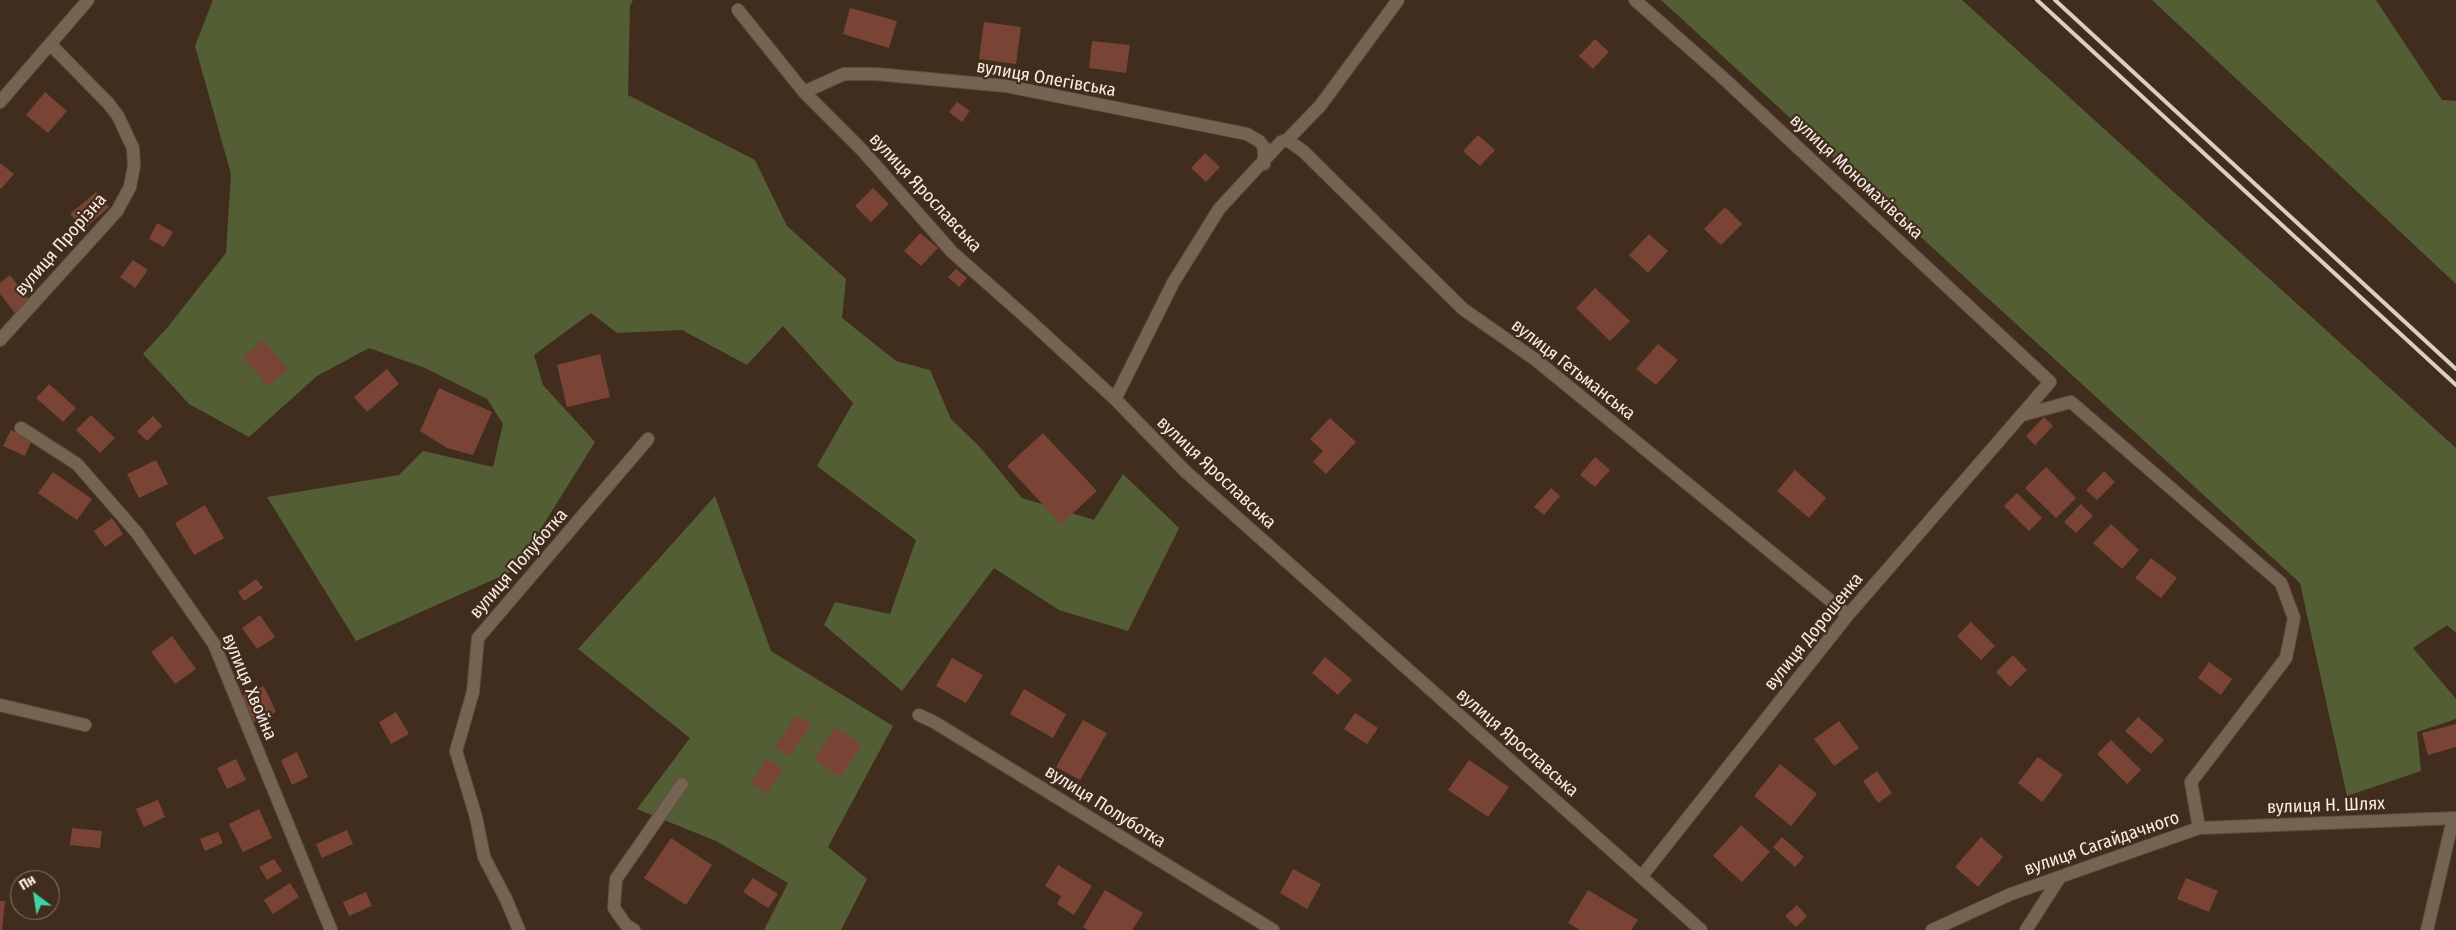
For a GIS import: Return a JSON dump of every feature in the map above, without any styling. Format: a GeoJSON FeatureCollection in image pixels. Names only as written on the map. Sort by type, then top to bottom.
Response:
{"type":"FeatureCollection","features":[{"type":"Feature","properties":{"kind":"street"},"geometry":{"type":"LineString","coordinates":[[0,102],[52,45],[88,0]]}},
{"type":"Feature","properties":{"kind":"street"},"geometry":{"type":"LineString","coordinates":[[1115,399],[1173,283],[1219,209],[1264,164],[1282,142],[1287,140],[1320,106],[1398,0]]}},
{"type":"Feature","properties":{"kind":"street","name":"вулиця Мономахівська"},"geometry":{"type":"LineString","coordinates":[[1635,0],[1721,76],[2050,382]]}},
{"type":"Feature","properties":{"kind":"street","name":"вулиця Ярославська"},"geometry":{"type":"LineString","coordinates":[[738,10],[804,92],[862,150],[952,252],[1030,320],[1115,399],[1186,472],[1701,930]]}},
{"type":"Feature","properties":{"kind":"street","name":"вулиця Прорізна"},"geometry":{"type":"LineString","coordinates":[[0,340],[117,211],[130,188],[134,166],[133,148],[118,116],[108,102],[52,45]]}},
{"type":"Feature","properties":{"kind":"street","name":"вулиця Олегівська"},"geometry":{"type":"LineString","coordinates":[[804,92],[844,74],[1006,86],[1247,134],[1259,141],[1264,147],[1264,164]]}},
{"type":"Feature","properties":{"kind":"street","name":"вулиця Гетьманська"},"geometry":{"type":"LineString","coordinates":[[1287,140],[1303,151],[1463,309],[1536,360],[1848,615]]}},
{"type":"Feature","properties":{"kind":"street","name":"вулиця Дорошенка"},"geometry":{"type":"LineString","coordinates":[[1641,876],[1848,615],[2050,382]]}},
{"type":"Feature","properties":{"kind":"street","name":"вулиця Сагайдачного"},"geometry":{"type":"LineString","coordinates":[[1932,930],[2011,894],[2199,828],[2191,782],[2286,658],[2294,618],[2281,583],[2071,402],[2022,415]]}},
{"type":"Feature","properties":{"kind":"street","name":"вулиця Хвойна"},"geometry":{"type":"LineString","coordinates":[[21,428],[77,464],[137,533],[214,644],[331,930]]}},
{"type":"Feature","properties":{"kind":"street","name":"вулиця Полуботка"},"geometry":{"type":"LineString","coordinates":[[519,930],[506,899],[484,857],[476,817],[456,751],[474,692],[478,638],[648,439]]}},
{"type":"Feature","properties":{"kind":"street"},"geometry":{"type":"LineString","coordinates":[[0,705],[85,725]]}},
{"type":"Feature","properties":{"kind":"street","name":"вулиця Полуботка"},"geometry":{"type":"LineString","coordinates":[[919,715],[934,722],[1272,930]]}},
{"type":"Feature","properties":{"kind":"street"},"geometry":{"type":"LineString","coordinates":[[634,930],[626,924],[614,908],[616,879],[682,784]]}},
{"type":"Feature","properties":{"kind":"street","name":"вулиця Н. Шлях"},"geometry":{"type":"LineString","coordinates":[[2199,828],[2455,819],[2427,930]]}},
{"type":"Feature","properties":{"kind":"street"},"geometry":{"type":"LineString","coordinates":[[2027,928],[2060,877]]}},
{"type":"Feature","properties":{"kind":"green space"},"geometry":{"type":"Polygon","coordinates":[[[213,0],[633,0],[630,6],[628,95],[755,160],[787,226],[846,279],[842,318],[896,361],[930,370],[951,419],[979,446],[1022,498],[1094,520],[1123,474],[1179,528],[1128,631],[1059,610],[994,568],[902,691],[824,625],[835,602],[890,614],[916,540],[817,466],[853,403],[783,326],[747,365],[682,330],[617,333],[591,313],[534,355],[543,385],[595,442],[515,570],[356,641],[267,497],[399,475],[423,451],[493,467],[503,424],[487,399],[425,368],[369,348],[317,376],[249,437],[189,404],[143,354],[167,328],[226,253],[231,174],[195,46],[213,0]]]}},
{"type":"Feature","properties":{"kind":"green space"},"geometry":{"type":"Polygon","coordinates":[[[1661,0],[1962,0],[2456,448],[2456,633],[2447,625],[2413,648],[2456,699],[2456,719],[2417,732],[2421,771],[2347,796],[2300,583],[1661,0]]]}},
{"type":"Feature","properties":{"kind":"green space"},"geometry":{"type":"Polygon","coordinates":[[[2152,0],[2376,0],[2442,100],[2456,101],[2456,284],[2152,0]]]}},
{"type":"Feature","properties":{"kind":"green space"},"geometry":{"type":"Polygon","coordinates":[[[715,496],[771,651],[893,726],[828,847],[867,879],[841,930],[764,930],[788,883],[716,841],[637,809],[690,738],[578,649],[715,496]]]}},
{"type":"Feature","properties":{"kind":"building"},"geometry":{"type":"Polygon","coordinates":[[[850,8],[897,21],[889,48],[843,34],[850,8]]]}},
{"type":"Feature","properties":{"kind":"building"},"geometry":{"type":"Polygon","coordinates":[[[984,22],[1021,27],[1016,64],[979,59],[984,22]]]}},
{"type":"Feature","properties":{"kind":"building"},"geometry":{"type":"Polygon","coordinates":[[[1595,39],[1609,52],[1593,69],[1579,56],[1595,39]]]}},
{"type":"Feature","properties":{"kind":"building"},"geometry":{"type":"Polygon","coordinates":[[[1092,41],[1130,45],[1126,73],[1089,68],[1092,41]]]}},
{"type":"Feature","properties":{"kind":"building"},"geometry":{"type":"Polygon","coordinates":[[[45,92],[67,111],[48,133],[26,115],[45,92]]]}},
{"type":"Feature","properties":{"kind":"building"},"geometry":{"type":"Polygon","coordinates":[[[957,102],[970,111],[962,122],[949,112],[957,102]]]}},
{"type":"Feature","properties":{"kind":"building"},"geometry":{"type":"Polygon","coordinates":[[[1478,135],[1495,150],[1480,166],[1463,151],[1478,135]]]}},
{"type":"Feature","properties":{"kind":"building"},"geometry":{"type":"Polygon","coordinates":[[[1205,153],[1220,167],[1206,182],[1191,168],[1205,153]]]}},
{"type":"Feature","properties":{"kind":"building"},"geometry":{"type":"Polygon","coordinates":[[[0,163],[14,174],[1,189],[0,188],[0,163]]]}},
{"type":"Feature","properties":{"kind":"building"},"geometry":{"type":"Polygon","coordinates":[[[873,188],[889,204],[871,222],[855,206],[873,188]]]}},
{"type":"Feature","properties":{"kind":"building"},"geometry":{"type":"Polygon","coordinates":[[[96,192],[109,207],[84,229],[70,214],[96,192]]]}},
{"type":"Feature","properties":{"kind":"building"},"geometry":{"type":"Polygon","coordinates":[[[1725,207],[1742,224],[1721,245],[1704,229],[1725,207]]]}},
{"type":"Feature","properties":{"kind":"building"},"geometry":{"type":"Polygon","coordinates":[[[157,223],[173,232],[164,247],[149,239],[157,223]]]}},
{"type":"Feature","properties":{"kind":"building"},"geometry":{"type":"Polygon","coordinates":[[[920,233],[938,248],[921,266],[904,251],[920,233]]]}},
{"type":"Feature","properties":{"kind":"building"},"geometry":{"type":"Polygon","coordinates":[[[1649,234],[1668,251],[1648,273],[1629,255],[1649,234]]]}},
{"type":"Feature","properties":{"kind":"building"},"geometry":{"type":"Polygon","coordinates":[[[133,260],[148,270],[135,288],[120,277],[133,260]]]}},
{"type":"Feature","properties":{"kind":"building"},"geometry":{"type":"Polygon","coordinates":[[[956,269],[967,278],[959,287],[948,277],[956,269]]]}},
{"type":"Feature","properties":{"kind":"building"},"geometry":{"type":"Polygon","coordinates":[[[10,275],[30,301],[15,313],[0,294],[0,283],[10,275]]]}},
{"type":"Feature","properties":{"kind":"building"},"geometry":{"type":"Polygon","coordinates":[[[1595,288],[1630,321],[1610,341],[1576,308],[1595,288]]]}},
{"type":"Feature","properties":{"kind":"building"},"geometry":{"type":"Polygon","coordinates":[[[263,340],[288,369],[268,386],[243,357],[263,340]]]}},
{"type":"Feature","properties":{"kind":"building"},"geometry":{"type":"Polygon","coordinates":[[[1658,344],[1678,360],[1656,385],[1636,369],[1658,344]]]}},
{"type":"Feature","properties":{"kind":"building"},"geometry":{"type":"Polygon","coordinates":[[[600,354],[610,397],[567,407],[557,365],[600,354]]]}},
{"type":"Feature","properties":{"kind":"building"},"geometry":{"type":"Polygon","coordinates":[[[387,369],[399,384],[367,412],[354,397],[387,369]]]}},
{"type":"Feature","properties":{"kind":"building"},"geometry":{"type":"Polygon","coordinates":[[[49,384],[76,408],[63,422],[36,398],[49,384]]]}},
{"type":"Feature","properties":{"kind":"building"},"geometry":{"type":"Polygon","coordinates":[[[439,388],[492,412],[473,455],[447,448],[420,431],[439,388]]]}},
{"type":"Feature","properties":{"kind":"building"},"geometry":{"type":"Polygon","coordinates":[[[91,415],[115,438],[100,453],[76,430],[91,415]]]}},
{"type":"Feature","properties":{"kind":"building"},"geometry":{"type":"Polygon","coordinates":[[[153,416],[162,426],[147,441],[137,431],[153,416]]]}},
{"type":"Feature","properties":{"kind":"building"},"geometry":{"type":"Polygon","coordinates":[[[2044,417],[2053,426],[2035,445],[2026,436],[2044,417]]]}},
{"type":"Feature","properties":{"kind":"building"},"geometry":{"type":"Polygon","coordinates":[[[1330,418],[1356,442],[1326,474],[1313,462],[1323,451],[1310,439],[1330,418]]]}},
{"type":"Feature","properties":{"kind":"building"},"geometry":{"type":"Polygon","coordinates":[[[11,430],[32,440],[25,456],[3,446],[11,430]]]}},
{"type":"Feature","properties":{"kind":"building"},"geometry":{"type":"Polygon","coordinates":[[[1043,433],[1097,491],[1061,524],[1007,466],[1043,433]]]}},
{"type":"Feature","properties":{"kind":"building"},"geometry":{"type":"Polygon","coordinates":[[[1595,457],[1610,470],[1595,487],[1580,475],[1595,457]]]}},
{"type":"Feature","properties":{"kind":"building"},"geometry":{"type":"Polygon","coordinates":[[[156,460],[168,484],[139,498],[127,474],[156,460]]]}},
{"type":"Feature","properties":{"kind":"building"},"geometry":{"type":"Polygon","coordinates":[[[2046,467],[2076,498],[2056,518],[2025,488],[2046,467]]]}},
{"type":"Feature","properties":{"kind":"building"},"geometry":{"type":"Polygon","coordinates":[[[1795,470],[1826,498],[1809,518],[1777,491],[1795,470]]]}},
{"type":"Feature","properties":{"kind":"building"},"geometry":{"type":"Polygon","coordinates":[[[2104,471],[2115,482],[2097,500],[2086,490],[2104,471]]]}},
{"type":"Feature","properties":{"kind":"building"},"geometry":{"type":"Polygon","coordinates":[[[53,472],[92,499],[77,520],[38,493],[53,472]]]}},
{"type":"Feature","properties":{"kind":"building"},"geometry":{"type":"Polygon","coordinates":[[[1551,488],[1560,496],[1544,515],[1534,507],[1551,488]]]}},
{"type":"Feature","properties":{"kind":"building"},"geometry":{"type":"Polygon","coordinates":[[[2017,493],[2042,518],[2029,531],[2004,506],[2017,493]]]}},
{"type":"Feature","properties":{"kind":"building"},"geometry":{"type":"Polygon","coordinates":[[[2081,504],[2093,516],[2076,533],[2064,522],[2081,504]]]}},
{"type":"Feature","properties":{"kind":"building"},"geometry":{"type":"Polygon","coordinates":[[[205,505],[224,538],[194,555],[175,523],[205,505]]]}},
{"type":"Feature","properties":{"kind":"building"},"geometry":{"type":"Polygon","coordinates":[[[112,518],[123,534],[105,547],[94,531],[112,518]]]}},
{"type":"Feature","properties":{"kind":"building"},"geometry":{"type":"Polygon","coordinates":[[[2111,524],[2139,550],[2122,569],[2093,543],[2111,524]]]}},
{"type":"Feature","properties":{"kind":"building"},"geometry":{"type":"Polygon","coordinates":[[[2151,558],[2177,578],[2161,598],[2135,578],[2151,558]]]}},
{"type":"Feature","properties":{"kind":"building"},"geometry":{"type":"Polygon","coordinates":[[[256,579],[263,588],[244,601],[238,592],[256,579]]]}},
{"type":"Feature","properties":{"kind":"building"},"geometry":{"type":"Polygon","coordinates":[[[260,615],[275,637],[257,649],[242,628],[260,615]]]}},
{"type":"Feature","properties":{"kind":"building"},"geometry":{"type":"Polygon","coordinates":[[[1971,622],[1995,646],[1981,660],[1957,636],[1971,622]]]}},
{"type":"Feature","properties":{"kind":"building"},"geometry":{"type":"Polygon","coordinates":[[[172,636],[196,669],[175,684],[151,652],[172,636]]]}},
{"type":"Feature","properties":{"kind":"building"},"geometry":{"type":"Polygon","coordinates":[[[2013,655],[2027,670],[2010,687],[1996,672],[2013,655]]]}},
{"type":"Feature","properties":{"kind":"building"},"geometry":{"type":"Polygon","coordinates":[[[1325,657],[1352,680],[1338,695],[1312,673],[1325,657]]]}},
{"type":"Feature","properties":{"kind":"building"},"geometry":{"type":"Polygon","coordinates":[[[952,658],[983,675],[966,703],[936,686],[952,658]]]}},
{"type":"Feature","properties":{"kind":"building"},"geometry":{"type":"Polygon","coordinates":[[[2209,662],[2232,679],[2221,695],[2198,678],[2209,662]]]}},
{"type":"Feature","properties":{"kind":"building"},"geometry":{"type":"Polygon","coordinates":[[[264,686],[276,712],[254,722],[242,696],[264,686]]]}},
{"type":"Feature","properties":{"kind":"building"},"geometry":{"type":"Polygon","coordinates":[[[1024,689],[1066,714],[1053,738],[1010,714],[1024,689]]]}},
{"type":"Feature","properties":{"kind":"building"},"geometry":{"type":"Polygon","coordinates":[[[396,712],[409,734],[391,744],[379,722],[396,712]]]}},
{"type":"Feature","properties":{"kind":"building"},"geometry":{"type":"Polygon","coordinates":[[[1355,713],[1378,728],[1367,744],[1344,729],[1355,713]]]}},
{"type":"Feature","properties":{"kind":"building"},"geometry":{"type":"Polygon","coordinates":[[[797,715],[811,724],[790,756],[775,747],[797,715]]]}},
{"type":"Feature","properties":{"kind":"building"},"geometry":{"type":"Polygon","coordinates":[[[2138,717],[2164,740],[2151,754],[2125,731],[2138,717]]]}},
{"type":"Feature","properties":{"kind":"building"},"geometry":{"type":"Polygon","coordinates":[[[1083,720],[1107,733],[1080,780],[1056,767],[1083,720]]]}},
{"type":"Feature","properties":{"kind":"building"},"geometry":{"type":"Polygon","coordinates":[[[1839,721],[1859,748],[1834,766],[1814,739],[1839,721]]]}},
{"type":"Feature","properties":{"kind":"building"},"geometry":{"type":"Polygon","coordinates":[[[2456,724],[2456,747],[2428,755],[2422,733],[2456,724]]]}},
{"type":"Feature","properties":{"kind":"building"},"geometry":{"type":"Polygon","coordinates":[[[835,727],[862,744],[840,777],[814,759],[835,727]]]}},
{"type":"Feature","properties":{"kind":"building"},"geometry":{"type":"Polygon","coordinates":[[[2111,740],[2141,770],[2127,784],[2097,754],[2111,740]]]}},
{"type":"Feature","properties":{"kind":"building"},"geometry":{"type":"Polygon","coordinates":[[[297,752],[308,777],[292,785],[281,760],[297,752]]]}},
{"type":"Feature","properties":{"kind":"building"},"geometry":{"type":"Polygon","coordinates":[[[2038,757],[2063,775],[2042,802],[2018,783],[2038,757]]]}},
{"type":"Feature","properties":{"kind":"building"},"geometry":{"type":"Polygon","coordinates":[[[236,759],[246,780],[227,789],[217,768],[236,759]]]}},
{"type":"Feature","properties":{"kind":"building"},"geometry":{"type":"Polygon","coordinates":[[[767,759],[783,770],[767,793],[751,783],[767,759]]]}},
{"type":"Feature","properties":{"kind":"building"},"geometry":{"type":"Polygon","coordinates":[[[1469,760],[1509,787],[1488,817],[1448,790],[1469,760]]]}},
{"type":"Feature","properties":{"kind":"building"},"geometry":{"type":"Polygon","coordinates":[[[1780,764],[1817,794],[1791,826],[1754,796],[1780,764]]]}},
{"type":"Feature","properties":{"kind":"building"},"geometry":{"type":"Polygon","coordinates":[[[1877,771],[1892,793],[1878,803],[1863,781],[1877,771]]]}},
{"type":"Feature","properties":{"kind":"building"},"geometry":{"type":"Polygon","coordinates":[[[158,800],[165,817],[144,827],[136,809],[158,800]]]}},
{"type":"Feature","properties":{"kind":"building"},"geometry":{"type":"Polygon","coordinates":[[[259,809],[272,838],[243,852],[229,824],[259,809]]]}},
{"type":"Feature","properties":{"kind":"building"},"geometry":{"type":"Polygon","coordinates":[[[1741,825],[1770,852],[1742,882],[1713,856],[1741,825]]]}},
{"type":"Feature","properties":{"kind":"building"},"geometry":{"type":"Polygon","coordinates":[[[72,828],[102,831],[100,848],[70,845],[72,828]]]}},
{"type":"Feature","properties":{"kind":"building"},"geometry":{"type":"Polygon","coordinates":[[[347,830],[353,844],[322,858],[316,844],[347,830]]]}},
{"type":"Feature","properties":{"kind":"building"},"geometry":{"type":"Polygon","coordinates":[[[218,832],[223,843],[205,851],[200,839],[218,832]]]}},
{"type":"Feature","properties":{"kind":"building"},"geometry":{"type":"Polygon","coordinates":[[[1782,837],[1804,857],[1795,867],[1773,847],[1782,837]]]}},
{"type":"Feature","properties":{"kind":"building"},"geometry":{"type":"Polygon","coordinates":[[[1981,837],[2003,857],[1978,887],[1955,867],[1981,837]]]}},
{"type":"Feature","properties":{"kind":"building"},"geometry":{"type":"Polygon","coordinates":[[[671,838],[712,865],[686,905],[644,878],[671,838]]]}},
{"type":"Feature","properties":{"kind":"building"},"geometry":{"type":"Polygon","coordinates":[[[274,859],[282,871],[267,880],[259,867],[274,859]]]}},
{"type":"Feature","properties":{"kind":"building"},"geometry":{"type":"Polygon","coordinates":[[[1058,865],[1092,886],[1074,915],[1057,904],[1061,896],[1045,886],[1058,865]]]}},
{"type":"Feature","properties":{"kind":"building"},"geometry":{"type":"Polygon","coordinates":[[[1293,869],[1321,884],[1307,909],[1280,893],[1293,869]]]}},
{"type":"Feature","properties":{"kind":"building"},"geometry":{"type":"Polygon","coordinates":[[[753,878],[778,894],[768,908],[743,892],[753,878]]]}},
{"type":"Feature","properties":{"kind":"building"},"geometry":{"type":"Polygon","coordinates":[[[2186,878],[2218,891],[2209,912],[2177,899],[2186,878]]]}},
{"type":"Feature","properties":{"kind":"building"},"geometry":{"type":"Polygon","coordinates":[[[290,883],[299,897],[273,914],[264,900],[290,883]]]}},
{"type":"Feature","properties":{"kind":"building"},"geometry":{"type":"Polygon","coordinates":[[[1105,890],[1143,913],[1132,930],[1088,930],[1083,927],[1105,890]]]}},
{"type":"Feature","properties":{"kind":"building"},"geometry":{"type":"Polygon","coordinates":[[[1588,890],[1638,920],[1631,930],[1580,930],[1568,923],[1588,890]]]}},
{"type":"Feature","properties":{"kind":"building"},"geometry":{"type":"Polygon","coordinates":[[[366,892],[372,906],[349,916],[343,902],[366,892]]]}},
{"type":"Feature","properties":{"kind":"building"},"geometry":{"type":"Polygon","coordinates":[[[0,901],[5,901],[2,930],[0,930],[0,901]]]}},
{"type":"Feature","properties":{"kind":"building"},"geometry":{"type":"Polygon","coordinates":[[[1797,905],[1807,916],[1796,927],[1785,916],[1797,905]]]}},
{"type":"Feature","properties":{"kind":"railway"},"geometry":{"type":"LineString","coordinates":[[2037,0],[2456,385]]}},
{"type":"Feature","properties":{"kind":"railway"},"geometry":{"type":"LineString","coordinates":[[2055,0],[2456,369]]}}]}
